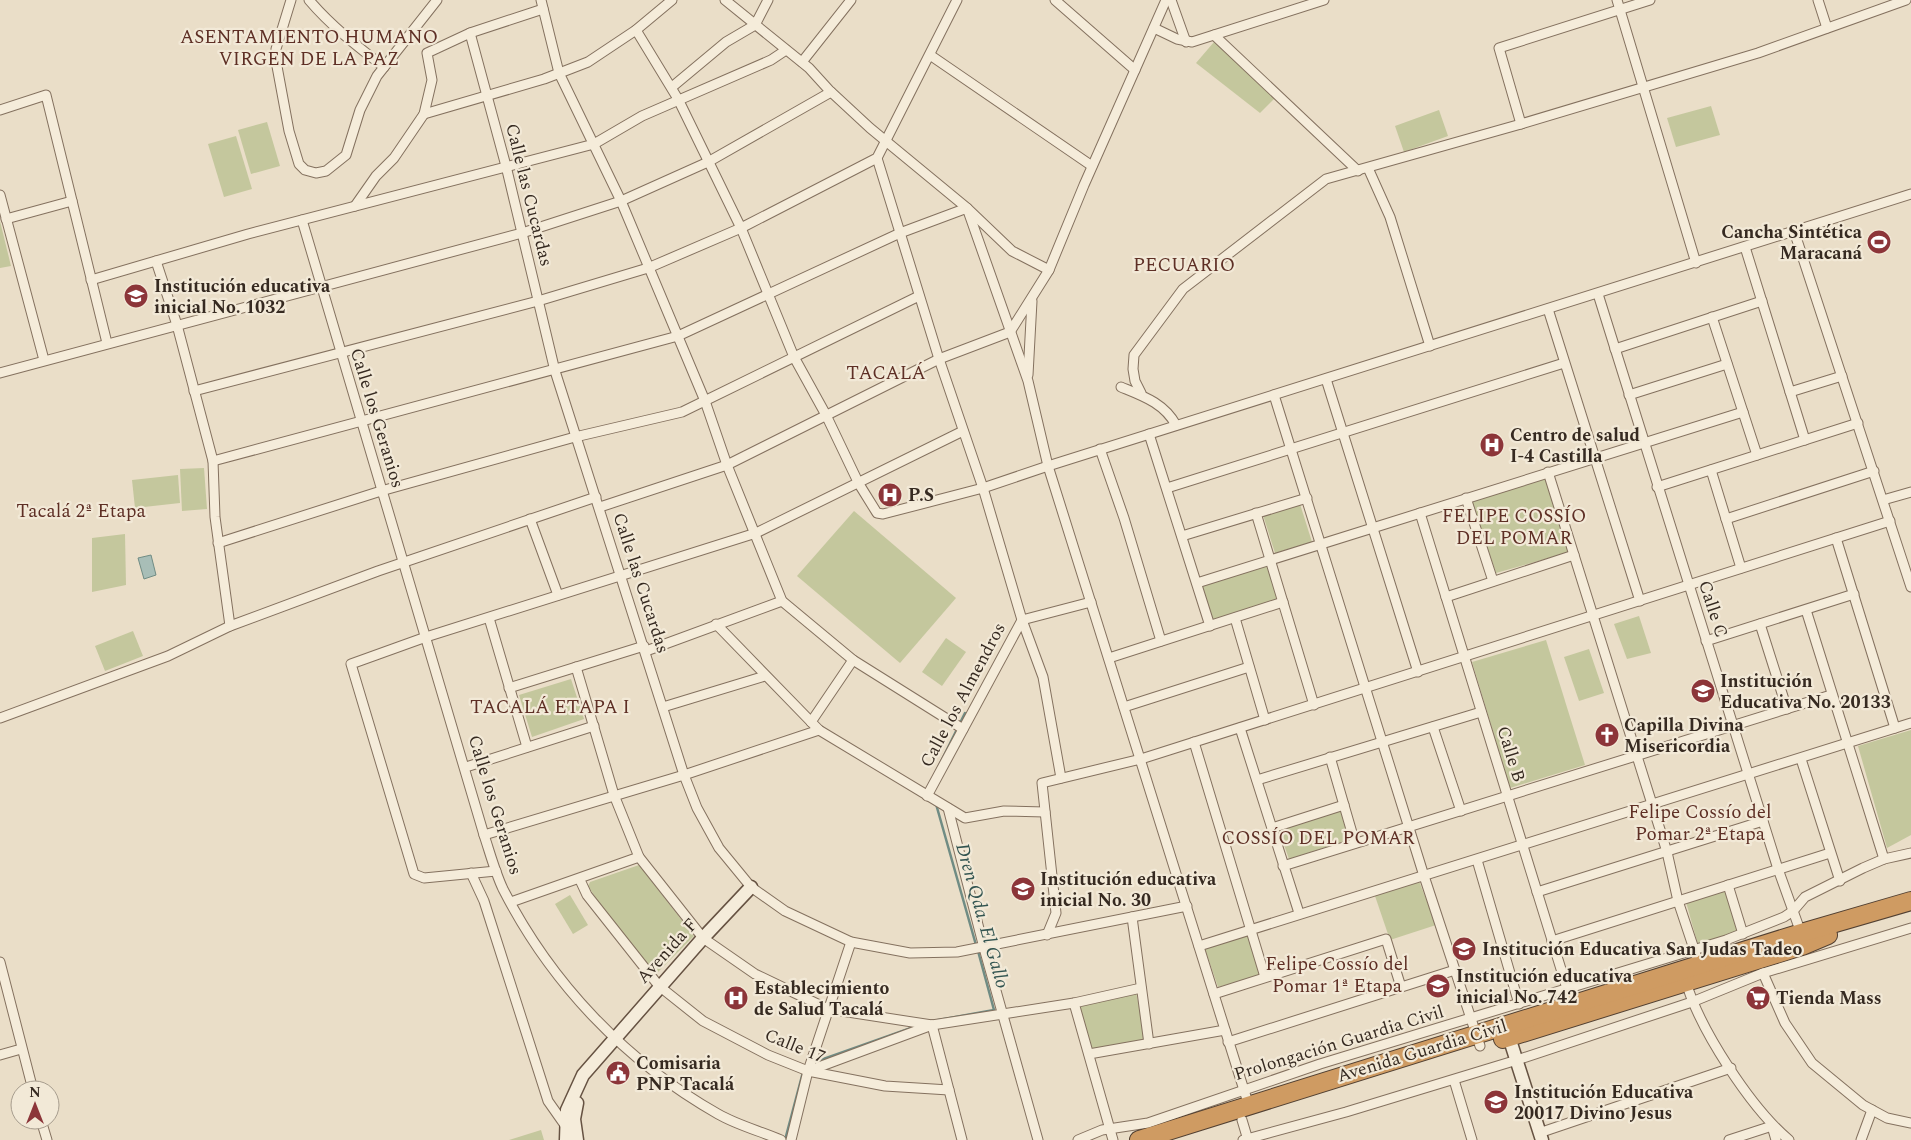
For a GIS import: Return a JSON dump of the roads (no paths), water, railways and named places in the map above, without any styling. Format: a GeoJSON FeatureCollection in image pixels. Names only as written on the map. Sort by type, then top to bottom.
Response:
{"type":"FeatureCollection","features":[{"type":"Feature","properties":{"kind":"highway","name":"Avenida Guardia Civil"},"geometry":{"type":"LineString","coordinates":[[1139,1140],[1476,1033],[1569,997],[1697,957],[1801,933],[1909,902]]}},
{"type":"Feature","properties":{"kind":"highway","name":"Avenida Guardia Civil"},"geometry":{"type":"LineString","coordinates":[[1476,1033],[1509,1037],[1802,946],[1909,902]]}},
{"type":"Feature","properties":{"kind":"highway","name":"Avenida Guardia Civil"},"geometry":{"type":"LineString","coordinates":[[1179,1140],[1245,1105]]}},
{"type":"Feature","properties":{"kind":"street"},"geometry":{"type":"LineString","coordinates":[[290,0],[276,49],[276,61],[289,130],[299,164],[305,170],[316,173],[326,172],[346,155],[360,110],[377,76],[437,0]]}},
{"type":"Feature","properties":{"kind":"street"},"geometry":{"type":"LineString","coordinates":[[309,0],[324,18],[384,67]]}},
{"type":"Feature","properties":{"kind":"street"},"geometry":{"type":"LineString","coordinates":[[424,114],[488,96],[588,62],[636,30],[672,0]]}},
{"type":"Feature","properties":{"kind":"street"},"geometry":{"type":"LineString","coordinates":[[725,0],[802,62],[870,128],[888,140],[967,208],[1012,251],[1049,270]]}},
{"type":"Feature","properties":{"kind":"street"},"geometry":{"type":"LineString","coordinates":[[672,87],[726,42],[755,25],[768,0]]}},
{"type":"Feature","properties":{"kind":"street"},"geometry":{"type":"LineString","coordinates":[[802,62],[851,0]]}},
{"type":"Feature","properties":{"kind":"street"},"geometry":{"type":"LineString","coordinates":[[194,391],[538,301],[648,268],[741,228],[877,158],[888,140],[957,0]]}},
{"type":"Feature","properties":{"kind":"street"},"geometry":{"type":"LineString","coordinates":[[1054,0],[1135,70]]}},
{"type":"Feature","properties":{"kind":"street"},"geometry":{"type":"LineString","coordinates":[[600,507],[727,465],[939,359],[1010,332],[1032,301],[1049,270],[1092,166],[1166,0]]}},
{"type":"Feature","properties":{"kind":"street"},"geometry":{"type":"LineString","coordinates":[[1171,0],[1186,42]]}},
{"type":"Feature","properties":{"kind":"street"},"geometry":{"type":"LineString","coordinates":[[1154,28],[1186,42],[1324,0]]}},
{"type":"Feature","properties":{"kind":"street"},"geometry":{"type":"LineString","coordinates":[[1617,0],[1696,263]]}},
{"type":"Feature","properties":{"kind":"street"},"geometry":{"type":"LineString","coordinates":[[1521,124],[1499,48],[1650,0]]}},
{"type":"Feature","properties":{"kind":"street"},"geometry":{"type":"LineString","coordinates":[[1818,0],[1827,28]]}},
{"type":"Feature","properties":{"kind":"street"},"geometry":{"type":"LineString","coordinates":[[1141,393],[1134,375],[1134,355],[1183,289],[1326,179],[1643,88],[1758,52],[1906,0]]}},
{"type":"Feature","properties":{"kind":"street"},"geometry":{"type":"LineString","coordinates":[[355,206],[376,176],[394,158],[424,114],[432,80],[427,53],[470,33],[542,4],[559,73],[621,201],[705,401],[727,465],[782,600],[853,660],[963,729]]}},
{"type":"Feature","properties":{"kind":"street"},"geometry":{"type":"LineString","coordinates":[[636,30],[672,87],[741,228],[794,357],[826,415],[859,484],[878,512],[883,514],[983,488],[1100,449],[1598,294],[1911,194]]}},
{"type":"Feature","properties":{"kind":"street","name":"Calle las Cucardas"},"geometry":{"type":"LineString","coordinates":[[470,33],[506,166],[555,371],[575,437],[600,507],[684,774],[698,808],[719,848],[752,887],[785,911],[851,942],[910,952],[957,952],[984,948]]}},
{"type":"Feature","properties":{"kind":"street"},"geometry":{"type":"LineString","coordinates":[[1214,35],[1358,171]]}},
{"type":"Feature","properties":{"kind":"street"},"geometry":{"type":"LineString","coordinates":[[91,280],[302,220],[594,144],[642,116],[771,60],[786,50]]}},
{"type":"Feature","properties":{"kind":"street"},"geometry":{"type":"LineString","coordinates":[[930,55],[1092,166]]}},
{"type":"Feature","properties":{"kind":"street"},"geometry":{"type":"LineString","coordinates":[[0,373],[522,233],[621,201],[708,162],[831,92]]}},
{"type":"Feature","properties":{"kind":"street"},"geometry":{"type":"LineString","coordinates":[[0,110],[46,95],[107,343]]}},
{"type":"Feature","properties":{"kind":"street"},"geometry":{"type":"LineString","coordinates":[[877,158],[939,359],[983,488],[1022,620],[1043,676],[1061,778]]}},
{"type":"Feature","properties":{"kind":"street"},"geometry":{"type":"LineString","coordinates":[[1368,168],[1390,217],[1430,346]]}},
{"type":"Feature","properties":{"kind":"street"},"geometry":{"type":"LineString","coordinates":[[0,195],[44,360]]}},
{"type":"Feature","properties":{"kind":"street"},"geometry":{"type":"LineString","coordinates":[[6,219],[72,201]]}},
{"type":"Feature","properties":{"kind":"street"},"geometry":{"type":"LineString","coordinates":[[213,461],[360,420],[555,371],[678,336],[900,232],[967,208]]}},
{"type":"Feature","properties":{"kind":"street"},"geometry":{"type":"LineString","coordinates":[[967,208],[1028,381],[1048,466],[1225,1030],[1245,1105],[1246,1140],[1454,1080],[1692,1002],[1763,973],[1911,928]]}},
{"type":"Feature","properties":{"kind":"street","name":"Calle los Geranios"},"geometry":{"type":"LineString","coordinates":[[302,220],[381,491],[405,563],[466,767],[484,835],[496,871],[511,902],[534,943],[568,988],[613,1039],[662,1078],[719,1114],[781,1140]]}},
{"type":"Feature","properties":{"kind":"street"},"geometry":{"type":"LineString","coordinates":[[1794,231],[1910,581]]}},
{"type":"Feature","properties":{"kind":"street"},"geometry":{"type":"LineString","coordinates":[[1745,247],[1805,440]]}},
{"type":"Feature","properties":{"kind":"street"},"geometry":{"type":"LineString","coordinates":[[156,261],[176,325],[213,461],[218,543],[230,626]]}},
{"type":"Feature","properties":{"kind":"street","name":"Calle C"},"geometry":{"type":"LineString","coordinates":[[1598,294],[1763,822],[1801,933]]}},
{"type":"Feature","properties":{"kind":"street"},"geometry":{"type":"LineString","coordinates":[[218,543],[381,491],[575,437],[682,412],[919,296]]}},
{"type":"Feature","properties":{"kind":"street"},"geometry":{"type":"LineString","coordinates":[[1028,381],[1032,301]]}},
{"type":"Feature","properties":{"kind":"street"},"geometry":{"type":"LineString","coordinates":[[1615,349],[1762,301]]}},
{"type":"Feature","properties":{"kind":"street"},"geometry":{"type":"LineString","coordinates":[[1548,309],[1640,601]]}},
{"type":"Feature","properties":{"kind":"street"},"geometry":{"type":"LineString","coordinates":[[1712,317],[1757,455]]}},
{"type":"Feature","properties":{"kind":"street"},"geometry":{"type":"LineString","coordinates":[[1168,488],[1564,362]]}},
{"type":"Feature","properties":{"kind":"street"},"geometry":{"type":"LineString","coordinates":[[1629,395],[1727,364]]}},
{"type":"Feature","properties":{"kind":"street"},"geometry":{"type":"LineString","coordinates":[[1790,392],[1842,376]]}},
{"type":"Feature","properties":{"kind":"street"},"geometry":{"type":"LineString","coordinates":[[1326,379],[1418,672]]}},
{"type":"Feature","properties":{"kind":"street"},"geometry":{"type":"LineString","coordinates":[[1121,387],[1141,393],[1168,413],[1176,426]]}},
{"type":"Feature","properties":{"kind":"street"},"geometry":{"type":"LineString","coordinates":[[1274,395],[1367,688],[1424,876],[1476,1033]]}},
{"type":"Feature","properties":{"kind":"street"},"geometry":{"type":"LineString","coordinates":[[1197,584],[1743,412]]}},
{"type":"Feature","properties":{"kind":"street"},"geometry":{"type":"LineString","coordinates":[[1658,487],[1858,423]]}},
{"type":"Feature","properties":{"kind":"street"},"geometry":{"type":"LineString","coordinates":[[496,871],[424,878],[414,874],[351,664],[426,637],[558,595],[622,577],[756,533],[859,484],[963,431]]}},
{"type":"Feature","properties":{"kind":"street"},"geometry":{"type":"LineString","coordinates":[[1149,434],[1168,488],[1210,626]]}},
{"type":"Feature","properties":{"kind":"street"},"geometry":{"type":"LineString","coordinates":[[1100,449],[1124,518],[1161,642]]}},
{"type":"Feature","properties":{"kind":"street"},"geometry":{"type":"LineString","coordinates":[[1711,470],[1741,568]]}},
{"type":"Feature","properties":{"kind":"street"},"geometry":{"type":"LineString","coordinates":[[1726,518],[1874,471]]}},
{"type":"Feature","properties":{"kind":"street"},"geometry":{"type":"LineString","coordinates":[[1548,472],[1667,852],[1678,901],[1697,957],[1793,911],[1805,898],[1884,859],[1911,853]]}},
{"type":"Feature","properties":{"kind":"street"},"geometry":{"type":"LineString","coordinates":[[1884,500],[1911,492]]}},
{"type":"Feature","properties":{"kind":"street"},"geometry":{"type":"LineString","coordinates":[[0,718],[168,656],[230,626],[596,497]]}},
{"type":"Feature","properties":{"kind":"street"},"geometry":{"type":"LineString","coordinates":[[1182,536],[1307,498]]}},
{"type":"Feature","properties":{"kind":"street"},"geometry":{"type":"LineString","coordinates":[[1466,498],[1493,582]]}},
{"type":"Feature","properties":{"kind":"street"},"geometry":{"type":"LineString","coordinates":[[1256,513],[1314,705]]}},
{"type":"Feature","properties":{"kind":"street","name":"Calle B"},"geometry":{"type":"LineString","coordinates":[[1420,513],[1569,997]]}},
{"type":"Feature","properties":{"kind":"street"},"geometry":{"type":"LineString","coordinates":[[530,519],[558,595]]}},
{"type":"Feature","properties":{"kind":"street"},"geometry":{"type":"LineString","coordinates":[[1047,935],[1056,913],[1042,783],[1141,759],[1890,521]]}},
{"type":"Feature","properties":{"kind":"street"},"geometry":{"type":"LineString","coordinates":[[1836,538],[1896,728]]}},
{"type":"Feature","properties":{"kind":"street"},"geometry":{"type":"LineString","coordinates":[[1446,597],[1574,555]]}},
{"type":"Feature","properties":{"kind":"street"},"geometry":{"type":"LineString","coordinates":[[1706,641],[1854,594]]}},
{"type":"Feature","properties":{"kind":"street"},"geometry":{"type":"LineString","coordinates":[[509,688],[645,648],[782,600]]}},
{"type":"Feature","properties":{"kind":"street","name":"Calle los Almendros"},"geometry":{"type":"LineString","coordinates":[[927,796],[1022,620],[1091,602]]}},
{"type":"Feature","properties":{"kind":"street"},"geometry":{"type":"LineString","coordinates":[[1109,658],[1282,602]]}},
{"type":"Feature","properties":{"kind":"street"},"geometry":{"type":"LineString","coordinates":[[1806,610],[1831,695],[1884,859]]}},
{"type":"Feature","properties":{"kind":"street"},"geometry":{"type":"LineString","coordinates":[[489,618],[527,748]]}},
{"type":"Feature","properties":{"kind":"street"},"geometry":{"type":"LineString","coordinates":[[1235,618],[1264,720]]}},
{"type":"Feature","properties":{"kind":"street"},"geometry":{"type":"LineString","coordinates":[[716,624],[819,730],[965,818],[1004,811],[1045,812]]}},
{"type":"Feature","properties":{"kind":"street"},"geometry":{"type":"LineString","coordinates":[[1760,624],[1787,709]]}},
{"type":"Feature","properties":{"kind":"street"},"geometry":{"type":"LineString","coordinates":[[811,722],[853,660]]}},
{"type":"Feature","properties":{"kind":"street"},"geometry":{"type":"LineString","coordinates":[[576,667],[614,795],[639,857],[703,938],[755,974],[828,1009],[932,1026]]}},
{"type":"Feature","properties":{"kind":"street"},"geometry":{"type":"LineString","coordinates":[[1124,707],[1249,667]]}},
{"type":"Feature","properties":{"kind":"street"},"geometry":{"type":"LineString","coordinates":[[663,707],[765,676]]}},
{"type":"Feature","properties":{"kind":"street"},"geometry":{"type":"LineString","coordinates":[[1283,866],[1831,695]]}},
{"type":"Feature","properties":{"kind":"street"},"geometry":{"type":"LineString","coordinates":[[1257,780],[1481,712]]}},
{"type":"Feature","properties":{"kind":"street"},"geometry":{"type":"LineString","coordinates":[[1199,946],[1299,913],[1522,846],[1911,723]]}},
{"type":"Feature","properties":{"kind":"street"},"geometry":{"type":"LineString","coordinates":[[466,767],[594,726]]}},
{"type":"Feature","properties":{"kind":"street"},"geometry":{"type":"LineString","coordinates":[[1433,727],[1461,811]]}},
{"type":"Feature","properties":{"kind":"street"},"geometry":{"type":"LineString","coordinates":[[1240,728],[1299,913]]}},
{"type":"Feature","properties":{"kind":"street"},"geometry":{"type":"LineString","coordinates":[[484,835],[684,774],[819,730]]}},
{"type":"Feature","properties":{"kind":"street"},"geometry":{"type":"LineString","coordinates":[[1194,742],[1265,977]]}},
{"type":"Feature","properties":{"kind":"street"},"geometry":{"type":"LineString","coordinates":[[1330,757],[1355,843]]}},
{"type":"Feature","properties":{"kind":"street"},"geometry":{"type":"LineString","coordinates":[[1800,759],[1840,881]]}},
{"type":"Feature","properties":{"kind":"street"},"geometry":{"type":"LineString","coordinates":[[1272,828],[1344,805]]}},
{"type":"Feature","properties":{"kind":"street"},"geometry":{"type":"LineString","coordinates":[[948,808],[984,948],[1038,1140]]}},
{"type":"Feature","properties":{"kind":"street"},"geometry":{"type":"LineString","coordinates":[[1537,892],[1763,822]]}},
{"type":"Feature","properties":{"kind":"street"},"geometry":{"type":"LineString","coordinates":[[1552,941],[1830,853]]}},
{"type":"Feature","properties":{"kind":"street"},"geometry":{"type":"LineString","coordinates":[[511,902],[580,880],[639,857]]}},
{"type":"Feature","properties":{"kind":"street"},"geometry":{"type":"LineString","coordinates":[[1476,860],[1519,1004]]}},
{"type":"Feature","properties":{"kind":"street"},"geometry":{"type":"LineString","coordinates":[[472,873],[484,901],[548,1102],[571,1134]]}},
{"type":"Feature","properties":{"kind":"street","name":"Calle 17"},"geometry":{"type":"LineString","coordinates":[[580,880],[587,895],[659,986],[704,1021],[768,1055],[808,1071],[885,1086],[949,1090]]}},
{"type":"Feature","properties":{"kind":"street"},"geometry":{"type":"LineString","coordinates":[[1728,885],[1743,934]]}},
{"type":"Feature","properties":{"kind":"street","name":"Avenida F"},"geometry":{"type":"LineString","coordinates":[[571,1134],[578,1099],[613,1039],[659,986],[752,887]]}},
{"type":"Feature","properties":{"kind":"street"},"geometry":{"type":"LineString","coordinates":[[984,948],[1187,906]]}},
{"type":"Feature","properties":{"kind":"street"},"geometry":{"type":"LineString","coordinates":[[1132,917],[1149,1044]]}},
{"type":"Feature","properties":{"kind":"street"},"geometry":{"type":"LineString","coordinates":[[1214,994],[1386,939],[1401,987]]}},
{"type":"Feature","properties":{"kind":"street"},"geometry":{"type":"LineString","coordinates":[[791,1140],[808,1071],[851,942]]}},
{"type":"Feature","properties":{"kind":"street"},"geometry":{"type":"LineString","coordinates":[[0,962],[2,982],[30,1080]]}},
{"type":"Feature","properties":{"kind":"street"},"geometry":{"type":"LineString","coordinates":[[1228,1042],[1455,970]]}},
{"type":"Feature","properties":{"kind":"street"},"geometry":{"type":"LineString","coordinates":[[1763,973],[1785,1023],[1808,1058],[1836,1084],[1872,1110],[1887,1118],[1911,1122]]}},
{"type":"Feature","properties":{"kind":"street"},"geometry":{"type":"LineString","coordinates":[[1686,982],[1692,1002],[1731,1068],[1772,1126],[1789,1140]]}},
{"type":"Feature","properties":{"kind":"street"},"geometry":{"type":"LineString","coordinates":[[808,1071],[932,1026],[1074,1003],[1142,988]]}},
{"type":"Feature","properties":{"kind":"street","name":"Prolongación Guardia Civil"},"geometry":{"type":"LineString","coordinates":[[1476,1033],[1519,1004],[1569,997]]}},
{"type":"Feature","properties":{"kind":"street"},"geometry":{"type":"LineString","coordinates":[[1074,1003],[1113,1140]]}},
{"type":"Feature","properties":{"kind":"street"},"geometry":{"type":"LineString","coordinates":[[932,1026],[962,1140]]}},
{"type":"Feature","properties":{"kind":"street"},"geometry":{"type":"LineString","coordinates":[[1089,1054],[1225,1030]]}},
{"type":"Feature","properties":{"kind":"street"},"geometry":{"type":"LineString","coordinates":[[1509,1037],[1540,1136],[1731,1068]]}},
{"type":"Feature","properties":{"kind":"street"},"geometry":{"type":"LineString","coordinates":[[0,1055],[21,1049]]}},
{"type":"Feature","properties":{"kind":"street"},"geometry":{"type":"LineString","coordinates":[[1454,1080],[1472,1140]]}},
{"type":"Feature","properties":{"kind":"street","name":"Prolongación Guardia Civil"},"geometry":{"type":"LineString","coordinates":[[1078,1140],[1111,1129],[1245,1105]]}},
{"type":"Feature","properties":{"kind":"street"},"geometry":{"type":"LineString","coordinates":[[1860,1140],[1872,1110]]}},
{"type":"Feature","properties":{"kind":"street"},"geometry":{"type":"LineString","coordinates":[[1729,1140],[1772,1126]]}},
{"type":"Feature","properties":{"kind":"street"},"geometry":{"type":"LineString","coordinates":[[1772,1126],[1776,1140]]}},
{"type":"Feature","properties":{"kind":"water"},"geometry":{"type":"Polygon","coordinates":[[[151,555],[156,575],[144,579],[138,558],[151,555]]]}},
{"type":"Feature","properties":{"kind":"waterway","name":"Dren Qda. El Gallo"},"geometry":{"type":"LineString","coordinates":[[934,776],[965,713]]}},
{"type":"Feature","properties":{"kind":"waterway","name":"Dren Qda. El Gallo"},"geometry":{"type":"LineString","coordinates":[[936,804],[976,945]]}},
{"type":"Feature","properties":{"kind":"waterway","name":"Dren Qda. El Gallo"},"geometry":{"type":"LineString","coordinates":[[933,1021],[994,1010],[978,951]]}},
{"type":"Feature","properties":{"kind":"waterway","name":"Dren Qda. El Gallo"},"geometry":{"type":"LineString","coordinates":[[815,1062],[911,1028]]}},
{"type":"Feature","properties":{"kind":"waterway","name":"Dren Qda. El Gallo"},"geometry":{"type":"LineString","coordinates":[[785,1140],[803,1072]]}},
{"type":"Feature","properties":{"kind":"place","name":"Cancha Sintética Maracaná"},"geometry":{"type":"Point","coordinates":[1879,242]}},
{"type":"Feature","properties":{"kind":"place","name":"Institución educativa inicial No. 1032"},"geometry":{"type":"Point","coordinates":[136,296]}},
{"type":"Feature","properties":{"kind":"place","name":"Centro de salud I-4 Castilla"},"geometry":{"type":"Point","coordinates":[1492,445]}},
{"type":"Feature","properties":{"kind":"place","name":"P.S"},"geometry":{"type":"Point","coordinates":[890,495]}},
{"type":"Feature","properties":{"kind":"place","name":"Institución Educativa No. 20133"},"geometry":{"type":"Point","coordinates":[1703,691]}},
{"type":"Feature","properties":{"kind":"place","name":"Capilla Divina Misericordia"},"geometry":{"type":"Point","coordinates":[1607,735]}},
{"type":"Feature","properties":{"kind":"place","name":"Institución educativa inicial No. 30"},"geometry":{"type":"Point","coordinates":[1023,889]}},
{"type":"Feature","properties":{"kind":"place","name":"Institución Educativa San Judas Tadeo"},"geometry":{"type":"Point","coordinates":[1464,949]}},
{"type":"Feature","properties":{"kind":"place","name":"Institución educativa inicial No. 742"},"geometry":{"type":"Point","coordinates":[1438,986]}},
{"type":"Feature","properties":{"kind":"place","name":"Establecimiento de Salud Tacalá"},"geometry":{"type":"Point","coordinates":[736,998]}},
{"type":"Feature","properties":{"kind":"place","name":"Tienda Mass"},"geometry":{"type":"Point","coordinates":[1758,998]}},
{"type":"Feature","properties":{"kind":"place","name":"Comisaria PNP Tacalá"},"geometry":{"type":"Point","coordinates":[618,1073]}},
{"type":"Feature","properties":{"kind":"place","name":"Institución Educativa 20017 Divino Jesus"},"geometry":{"type":"Point","coordinates":[1496,1102]}},
{"type":"Feature","properties":{"kind":"district","name":"ASENTAMIENTO HUMANO VIRGEN DE LA PAZ"},"geometry":{"type":"Point","coordinates":[309,48]}},
{"type":"Feature","properties":{"kind":"district","name":"PECUARIO"},"geometry":{"type":"Point","coordinates":[1184,265]}},
{"type":"Feature","properties":{"kind":"district","name":"TACALÁ"},"geometry":{"type":"Point","coordinates":[886,373]}},
{"type":"Feature","properties":{"kind":"district","name":"Tacalá 2ª Etapa"},"geometry":{"type":"Point","coordinates":[81,511]}},
{"type":"Feature","properties":{"kind":"district","name":"FELIPE COSSÍO DEL POMAR"},"geometry":{"type":"Point","coordinates":[1514,527]}},
{"type":"Feature","properties":{"kind":"district","name":"TACALÁ ETAPA I"},"geometry":{"type":"Point","coordinates":[550,707]}},
{"type":"Feature","properties":{"kind":"district","name":"Felipe Cossío del Pomar 2ª Etapa"},"geometry":{"type":"Point","coordinates":[1700,823]}},
{"type":"Feature","properties":{"kind":"district","name":"COSSÍO DEL POMAR"},"geometry":{"type":"Point","coordinates":[1318,838]}},
{"type":"Feature","properties":{"kind":"district","name":"Felipe Cossío del Pomar 1ª Etapa"},"geometry":{"type":"Point","coordinates":[1337,975]}}]}
